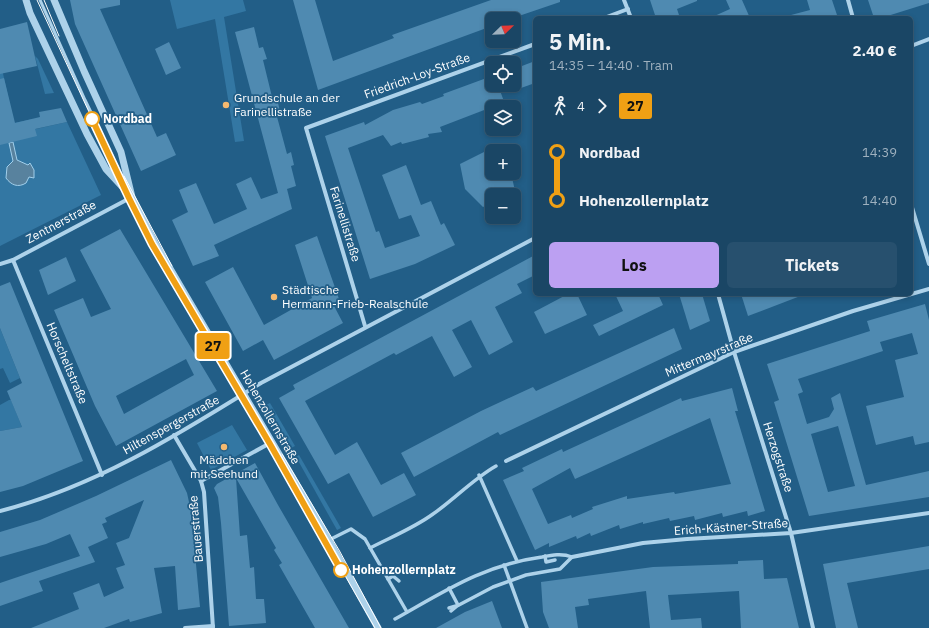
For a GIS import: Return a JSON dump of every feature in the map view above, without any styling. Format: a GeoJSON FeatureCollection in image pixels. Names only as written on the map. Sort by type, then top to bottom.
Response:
{"type":"FeatureCollection","features":[{"type":"Feature","properties":{"kind":"street","name":"Hohenzollernstraße"},"geometry":{"type":"LineString","coordinates":[[26,0],[30,13],[87,134],[106,169],[132,197]]}},
{"type":"Feature","properties":{"kind":"street","name":"Hohenzollernstraße"},"geometry":{"type":"LineString","coordinates":[[54,0],[84,71],[122,152],[132,197],[155,243],[329,540],[378,628]]}},
{"type":"Feature","properties":{"kind":"street"},"geometry":{"type":"LineString","coordinates":[[624,0],[630,16]]}},
{"type":"Feature","properties":{"kind":"street"},"geometry":{"type":"LineString","coordinates":[[848,0],[852,16]]}},
{"type":"Feature","properties":{"kind":"street"},"geometry":{"type":"LineString","coordinates":[[609,16],[628,9]]}},
{"type":"Feature","properties":{"kind":"street"},"geometry":{"type":"LineString","coordinates":[[913,45],[929,39]]}},
{"type":"Feature","properties":{"kind":"street","name":"Friedrich-Loy-Straße"},"geometry":{"type":"LineString","coordinates":[[306,128],[533,45]]}},
{"type":"Feature","properties":{"kind":"street","name":"Farinellistraße"},"geometry":{"type":"LineString","coordinates":[[306,128],[365,326]]}},
{"type":"Feature","properties":{"kind":"street","name":"Zentnerstraße"},"geometry":{"type":"LineString","coordinates":[[0,264],[13,260],[132,197]]}},
{"type":"Feature","properties":{"kind":"street"},"geometry":{"type":"LineString","coordinates":[[913,211],[929,264]]}},
{"type":"Feature","properties":{"kind":"street","name":"Hiltenspergerstraße"},"geometry":{"type":"LineString","coordinates":[[0,511],[28,504],[102,475],[365,326],[533,239]]}},
{"type":"Feature","properties":{"kind":"street","name":"Horscheltstraße"},"geometry":{"type":"LineString","coordinates":[[13,260],[102,475]]}},
{"type":"Feature","properties":{"kind":"street","name":"Mittermayrstraße"},"geometry":{"type":"LineString","coordinates":[[913,294],[929,289]]}},
{"type":"Feature","properties":{"kind":"street","name":"Herzogstraße"},"geometry":{"type":"LineString","coordinates":[[719,296],[734,352],[791,533],[813,628]]}},
{"type":"Feature","properties":{"kind":"street","name":"Mittermayrstraße"},"geometry":{"type":"LineString","coordinates":[[506,461],[734,352],[853,311],[905,296]]}},
{"type":"Feature","properties":{"kind":"street","name":"Bauerstraße"},"geometry":{"type":"LineString","coordinates":[[174,435],[200,481],[204,492],[213,627]]}},
{"type":"Feature","properties":{"kind":"street"},"geometry":{"type":"LineString","coordinates":[[200,481],[272,442]]}},
{"type":"Feature","properties":{"kind":"street"},"geometry":{"type":"LineString","coordinates":[[370,548],[432,516],[454,499],[479,475],[496,466]]}},
{"type":"Feature","properties":{"kind":"street"},"geometry":{"type":"LineString","coordinates":[[395,619],[463,580],[516,561],[479,475]]}},
{"type":"Feature","properties":{"kind":"street","name":"Erich-Kästner-Straße"},"geometry":{"type":"LineString","coordinates":[[516,561],[564,554],[572,557],[654,542],[791,533],[929,513]]}},
{"type":"Feature","properties":{"kind":"street"},"geometry":{"type":"LineString","coordinates":[[329,540],[351,529],[365,539],[407,612]]}},
{"type":"Feature","properties":{"kind":"street"},"geometry":{"type":"LineString","coordinates":[[546,556],[546,562],[555,560]]}},
{"type":"Feature","properties":{"kind":"street"},"geometry":{"type":"LineString","coordinates":[[450,610],[510,581],[526,575],[560,569],[572,557]]}},
{"type":"Feature","properties":{"kind":"street"},"geometry":{"type":"LineString","coordinates":[[504,565],[527,628]]}},
{"type":"Feature","properties":{"kind":"street"},"geometry":{"type":"LineString","coordinates":[[388,579],[393,576],[397,582]]}},
{"type":"Feature","properties":{"kind":"street"},"geometry":{"type":"LineString","coordinates":[[449,588],[458,606]]}},
{"type":"Feature","properties":{"kind":"street"},"geometry":{"type":"LineString","coordinates":[[185,628],[213,627]]}},
{"type":"Feature","properties":{"kind":"lane"},"geometry":{"type":"LineString","coordinates":[[40,0],[85,100],[132,197]]}},
{"type":"Feature","properties":{"kind":"shaded area"},"geometry":{"type":"Polygon","coordinates":[[[170,0],[243,0],[246,11],[224,17],[244,141],[235,142],[215,19],[177,29],[170,0]]]}},
{"type":"Feature","properties":{"kind":"shaded area"},"geometry":{"type":"Polygon","coordinates":[[[35,56],[38,59],[54,93],[45,94],[35,56]]]}},
{"type":"Feature","properties":{"kind":"shaded area","name":"Nordbad"},"geometry":{"type":"Polygon","coordinates":[[[0,60],[14,123],[33,119],[36,129],[67,122],[101,195],[0,246],[0,60]]]}},
{"type":"Feature","properties":{"kind":"shaded area"},"geometry":{"type":"Polygon","coordinates":[[[13,142],[17,160],[28,165],[30,163],[34,170],[34,178],[29,177],[23,185],[12,184],[6,178],[7,167],[13,161],[9,143],[13,142]]]}},
{"type":"Feature","properties":{"kind":"shaded area"},"geometry":{"type":"Polygon","coordinates":[[[0,328],[20,378],[10,383],[3,368],[0,369],[0,328]]]}},
{"type":"Feature","properties":{"kind":"shaded area"},"geometry":{"type":"Polygon","coordinates":[[[11,400],[22,427],[0,431],[0,405],[11,400]]]}},
{"type":"Feature","properties":{"kind":"shaded area"},"geometry":{"type":"Polygon","coordinates":[[[270,403],[295,446],[291,448],[266,405],[270,403]]]}},
{"type":"Feature","properties":{"kind":"shaded area"},"geometry":{"type":"Polygon","coordinates":[[[232,425],[247,450],[211,470],[197,443],[232,425]]]}},
{"type":"Feature","properties":{"kind":"shaded area"},"geometry":{"type":"Polygon","coordinates":[[[299,455],[341,528],[337,530],[296,457],[299,455]]]}},
{"type":"Feature","properties":{"kind":"building"},"geometry":{"type":"Polygon","coordinates":[[[70,0],[120,0],[120,5],[100,9],[157,137],[166,133],[176,155],[141,171],[75,24],[70,0]]]}},
{"type":"Feature","properties":{"kind":"building"},"geometry":{"type":"Polygon","coordinates":[[[293,0],[315,0],[333,61],[394,38],[392,35],[491,0],[560,0],[560,2],[521,15],[521,12],[485,12],[485,29],[318,90],[293,0]]]}},
{"type":"Feature","properties":{"kind":"building"},"geometry":{"type":"Polygon","coordinates":[[[650,0],[697,0],[677,9],[679,16],[655,16],[650,0]]]}},
{"type":"Feature","properties":{"kind":"building"},"geometry":{"type":"Polygon","coordinates":[[[726,0],[742,0],[749,16],[714,16],[730,9],[726,0]]]}},
{"type":"Feature","properties":{"kind":"building"},"geometry":{"type":"Polygon","coordinates":[[[807,0],[832,0],[837,16],[791,15],[810,10],[807,0]]]}},
{"type":"Feature","properties":{"kind":"building"},"geometry":{"type":"Polygon","coordinates":[[[868,0],[929,0],[929,3],[887,16],[873,16],[868,0]]]}},
{"type":"Feature","properties":{"kind":"building"},"geometry":{"type":"Polygon","coordinates":[[[27,22],[37,66],[0,74],[0,29],[27,22]]]}},
{"type":"Feature","properties":{"kind":"building"},"geometry":{"type":"Polygon","coordinates":[[[254,27],[259,48],[263,47],[267,59],[263,60],[273,101],[277,99],[280,111],[276,113],[287,154],[291,152],[294,165],[291,166],[296,186],[287,189],[292,209],[214,245],[219,256],[193,266],[172,220],[188,212],[179,190],[196,183],[214,224],[247,209],[236,184],[251,177],[261,199],[278,193],[235,32],[254,27]]]}},
{"type":"Feature","properties":{"kind":"building"},"geometry":{"type":"Polygon","coordinates":[[[169,42],[181,68],[166,75],[155,49],[169,42]]]}},
{"type":"Feature","properties":{"kind":"building"},"geometry":{"type":"Polygon","coordinates":[[[533,62],[533,84],[521,88],[521,66],[533,62]]]}},
{"type":"Feature","properties":{"kind":"building"},"geometry":{"type":"Polygon","coordinates":[[[4,78],[15,123],[40,117],[39,112],[61,108],[67,122],[35,129],[37,136],[0,145],[0,79],[4,78]]]}},
{"type":"Feature","properties":{"kind":"building"},"geometry":{"type":"Polygon","coordinates":[[[485,79],[485,92],[501,92],[503,100],[485,100],[485,110],[440,127],[442,132],[428,134],[429,137],[402,144],[401,142],[391,146],[383,135],[348,148],[376,232],[379,231],[385,248],[420,236],[411,215],[399,219],[382,175],[406,165],[421,205],[431,201],[441,225],[444,223],[455,245],[415,264],[370,279],[325,136],[364,122],[365,125],[393,110],[420,102],[422,104],[444,96],[443,94],[485,79]]]}},
{"type":"Feature","properties":{"kind":"building"},"geometry":{"type":"Polygon","coordinates":[[[485,152],[485,180],[513,180],[514,188],[485,188],[485,206],[483,207],[465,189],[460,164],[485,152]]]}},
{"type":"Feature","properties":{"kind":"building"},"geometry":{"type":"Polygon","coordinates":[[[120,229],[217,391],[116,446],[95,406],[54,310],[83,298],[91,317],[111,309],[80,250],[120,229]],[[186,359],[116,396],[124,414],[194,375],[186,359]]]}},
{"type":"Feature","properties":{"kind":"building"},"geometry":{"type":"Polygon","coordinates":[[[317,236],[339,299],[333,304],[343,323],[274,360],[263,340],[243,351],[205,282],[233,267],[264,325],[312,298],[295,245],[317,236]]]}},
{"type":"Feature","properties":{"kind":"building"},"geometry":{"type":"Polygon","coordinates":[[[533,256],[533,276],[517,284],[522,293],[495,307],[513,342],[489,355],[471,320],[452,330],[472,367],[454,377],[432,336],[396,355],[394,353],[305,401],[335,455],[357,442],[381,485],[404,473],[416,495],[373,517],[349,473],[328,484],[279,398],[295,389],[293,385],[533,256]]]}},
{"type":"Feature","properties":{"kind":"building"},"geometry":{"type":"Polygon","coordinates":[[[66,257],[76,281],[48,295],[39,270],[66,257]]]}},
{"type":"Feature","properties":{"kind":"building"},"geometry":{"type":"Polygon","coordinates":[[[10,282],[83,461],[23,486],[0,492],[0,431],[22,427],[7,391],[22,383],[0,328],[0,286],[10,282]]]}},
{"type":"Feature","properties":{"kind":"building"},"geometry":{"type":"Polygon","coordinates":[[[564,296],[578,296],[587,315],[545,334],[534,312],[564,296]]]}},
{"type":"Feature","properties":{"kind":"building"},"geometry":{"type":"Polygon","coordinates":[[[616,296],[659,296],[663,305],[599,336],[593,325],[623,311],[616,296]]]}},
{"type":"Feature","properties":{"kind":"building"},"geometry":{"type":"Polygon","coordinates":[[[680,296],[703,296],[710,321],[690,330],[680,296]]]}},
{"type":"Feature","properties":{"kind":"building"},"geometry":{"type":"Polygon","coordinates":[[[742,296],[800,296],[748,316],[742,296]]]}},
{"type":"Feature","properties":{"kind":"building"},"geometry":{"type":"Polygon","coordinates":[[[925,304],[929,320],[929,442],[915,445],[913,436],[876,445],[866,406],[904,397],[895,360],[918,354],[912,333],[880,342],[883,351],[798,379],[803,392],[798,394],[807,424],[829,417],[834,409],[831,398],[840,393],[866,485],[929,471],[929,497],[809,516],[774,402],[779,400],[767,364],[870,331],[867,321],[925,304]],[[838,426],[811,434],[828,492],[855,486],[838,426]]]}},
{"type":"Feature","properties":{"kind":"building"},"geometry":{"type":"Polygon","coordinates":[[[674,328],[682,349],[500,435],[498,432],[414,477],[401,453],[481,411],[533,387],[536,391],[674,328]]]}},
{"type":"Feature","properties":{"kind":"building"},"geometry":{"type":"Polygon","coordinates":[[[732,388],[738,411],[735,411],[765,511],[748,516],[747,511],[723,517],[722,513],[695,520],[694,516],[670,521],[669,518],[643,524],[643,522],[620,529],[619,525],[591,536],[590,533],[577,539],[576,536],[549,547],[549,543],[535,550],[503,480],[524,471],[522,468],[562,449],[563,452],[681,398],[682,401],[732,388]],[[710,418],[575,479],[570,468],[532,489],[548,524],[571,515],[572,518],[593,509],[592,507],[627,496],[627,499],[674,492],[675,494],[731,484],[710,418]]]}},
{"type":"Feature","properties":{"kind":"building"},"geometry":{"type":"Polygon","coordinates":[[[171,460],[187,493],[191,511],[200,607],[178,610],[175,566],[154,568],[162,613],[130,622],[129,619],[104,628],[31,628],[79,609],[73,593],[99,583],[104,597],[124,588],[116,568],[125,565],[116,543],[129,538],[144,500],[105,518],[107,522],[102,524],[108,538],[88,547],[95,562],[39,581],[43,591],[0,606],[0,583],[80,556],[70,534],[46,544],[0,557],[0,532],[40,520],[96,496],[171,460]]]}},
{"type":"Feature","properties":{"kind":"building"},"geometry":{"type":"Polygon","coordinates":[[[255,463],[349,628],[315,628],[279,565],[282,563],[274,550],[276,548],[236,478],[240,536],[247,535],[250,568],[254,567],[256,599],[264,599],[266,623],[229,626],[221,523],[218,497],[214,488],[217,484],[255,463]]]}},
{"type":"Feature","properties":{"kind":"building"},"geometry":{"type":"Polygon","coordinates":[[[929,546],[929,569],[847,583],[858,628],[836,628],[823,564],[929,546]]]}},
{"type":"Feature","properties":{"kind":"building"},"geometry":{"type":"Polygon","coordinates":[[[763,560],[764,579],[787,578],[799,628],[741,628],[739,591],[668,595],[671,620],[701,618],[702,628],[650,628],[646,591],[588,599],[589,605],[575,607],[578,628],[549,628],[543,612],[541,582],[653,567],[738,564],[738,561],[763,560]]]}},
{"type":"Feature","properties":{"kind":"building"},"geometry":{"type":"Polygon","coordinates":[[[492,601],[502,628],[436,628],[465,612],[492,601]]]}},
{"type":"Feature","properties":{"kind":"tram line"},"geometry":{"type":"LineString","coordinates":[[37,0],[129,198],[153,244],[375,628]]}},
{"type":"Feature","properties":{"kind":"tram line"},"geometry":{"type":"LineString","coordinates":[[44,0],[59,36]]}},
{"type":"Feature","properties":{"kind":"tram line","name":"27"},"geometry":{"type":"LineString","coordinates":[[92,119],[152,244],[270,444],[341,570]]}},
{"type":"Feature","properties":{"kind":"tram line"},"geometry":{"type":"LineString","coordinates":[[124,176],[172,266]]}},
{"type":"Feature","properties":{"kind":"tram line"},"geometry":{"type":"LineString","coordinates":[[282,454],[339,550],[381,628]]}},
{"type":"Feature","properties":{"kind":"place","name":"Grundschule an der Farinellistraße"},"geometry":{"type":"Point","coordinates":[226,105]}},
{"type":"Feature","properties":{"kind":"place","name":"Nordbad"},"geometry":{"type":"Point","coordinates":[92,119]}},
{"type":"Feature","properties":{"kind":"place","name":"Städtische Hermann-Frieb-Realschule"},"geometry":{"type":"Point","coordinates":[274,297]}},
{"type":"Feature","properties":{"kind":"place","name":"Mädchen mit Seehund"},"geometry":{"type":"Point","coordinates":[224,447]}},
{"type":"Feature","properties":{"kind":"place","name":"Hohenzollernplatz"},"geometry":{"type":"Point","coordinates":[341,570]}}]}
